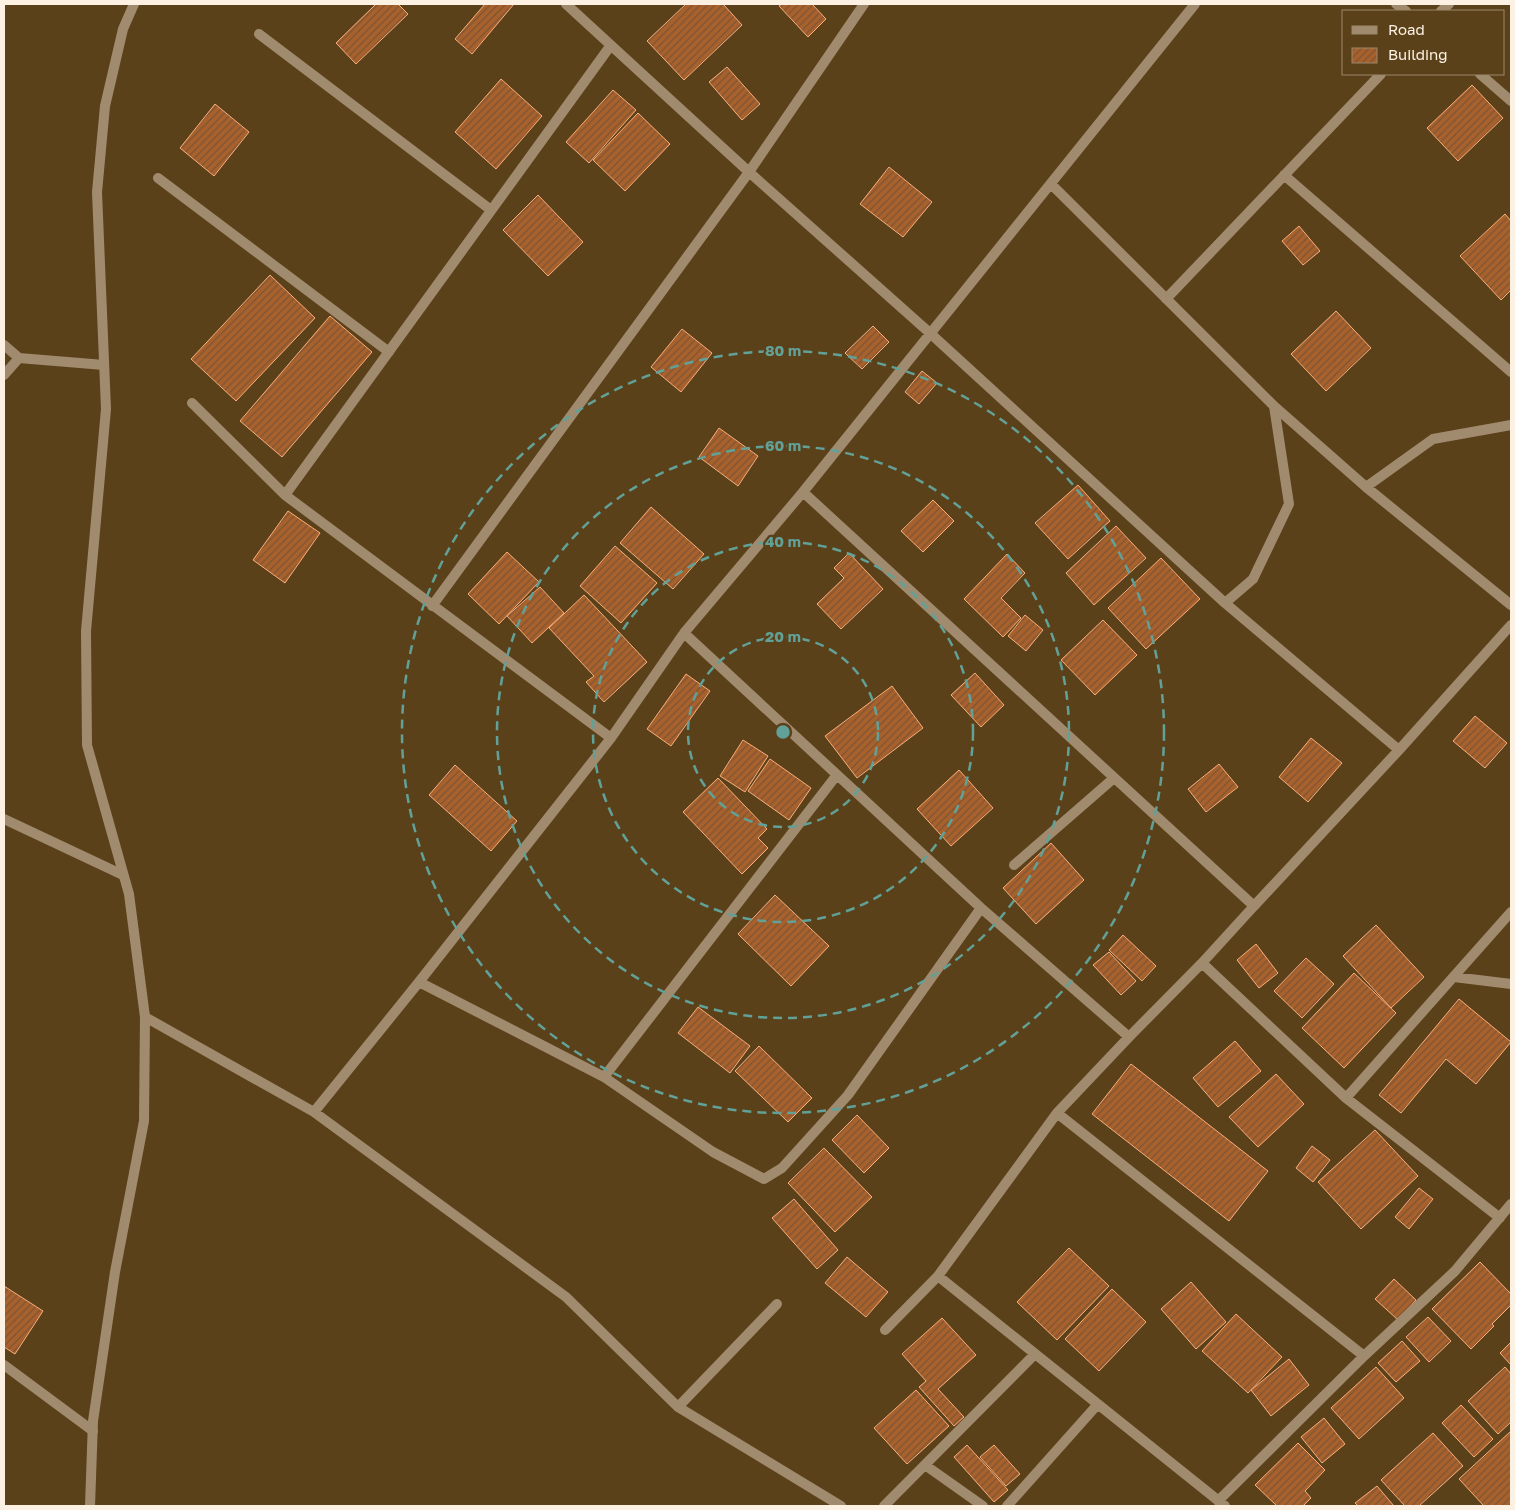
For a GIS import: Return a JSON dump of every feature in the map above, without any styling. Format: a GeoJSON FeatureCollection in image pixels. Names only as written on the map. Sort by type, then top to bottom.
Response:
{"type":"FeatureCollection","features":[{"type":"Feature","properties":{"kind":"street"},"geometry":{"type":"LineString","coordinates":[[90,1506],[93,1431],[115,1272],[144,1121],[145,1017],[129,894],[87,746],[86,631],[106,409],[98,183],[105,106],[123,29],[134,4]]}},
{"type":"Feature","properties":{"kind":"street"},"geometry":{"type":"LineString","coordinates":[[566,4],[749,172],[931,334],[1225,604],[1399,750]]}},
{"type":"Feature","properties":{"kind":"street"},"geometry":{"type":"LineString","coordinates":[[432,606],[749,172],[864,4]]}},
{"type":"Feature","properties":{"kind":"street"},"geometry":{"type":"LineString","coordinates":[[314,1112],[611,738],[684,633],[803,492],[1195,4]]}},
{"type":"Feature","properties":{"kind":"street"},"geometry":{"type":"LineString","coordinates":[[259,34],[491,210]]}},
{"type":"Feature","properties":{"kind":"street"},"geometry":{"type":"LineString","coordinates":[[285,495],[611,45]]}},
{"type":"Feature","properties":{"kind":"street"},"geometry":{"type":"LineString","coordinates":[[1166,299],[1380,75]]}},
{"type":"Feature","properties":{"kind":"street"},"geometry":{"type":"LineString","coordinates":[[1481,75],[1511,101]]}},
{"type":"Feature","properties":{"kind":"street"},"geometry":{"type":"LineString","coordinates":[[1284,175],[1511,372]]}},
{"type":"Feature","properties":{"kind":"street"},"geometry":{"type":"LineString","coordinates":[[158,178],[388,352]]}},
{"type":"Feature","properties":{"kind":"street"},"geometry":{"type":"LineString","coordinates":[[1052,184],[1274,406],[1366,487],[1511,605]]}},
{"type":"Feature","properties":{"kind":"street"},"geometry":{"type":"LineString","coordinates":[[4,345],[20,358],[104,365]]}},
{"type":"Feature","properties":{"kind":"street"},"geometry":{"type":"LineString","coordinates":[[4,375],[20,358]]}},
{"type":"Feature","properties":{"kind":"street"},"geometry":{"type":"LineString","coordinates":[[192,403],[285,495],[611,738]]}},
{"type":"Feature","properties":{"kind":"street"},"geometry":{"type":"LineString","coordinates":[[1225,604],[1253,579],[1289,504],[1274,406]]}},
{"type":"Feature","properties":{"kind":"street"},"geometry":{"type":"LineString","coordinates":[[1366,487],[1433,440],[1511,426]]}},
{"type":"Feature","properties":{"kind":"street"},"geometry":{"type":"LineString","coordinates":[[803,492],[1254,906]]}},
{"type":"Feature","properties":{"kind":"street"},"geometry":{"type":"LineString","coordinates":[[885,1330],[938,1276],[1057,1113],[1202,963],[1399,750],[1511,625]]}},
{"type":"Feature","properties":{"kind":"street"},"geometry":{"type":"LineString","coordinates":[[684,633],[980,908],[1129,1038]]}},
{"type":"Feature","properties":{"kind":"street"},"geometry":{"type":"LineString","coordinates":[[604,1077],[836,776]]}},
{"type":"Feature","properties":{"kind":"street"},"geometry":{"type":"LineString","coordinates":[[1014,865],[1114,778]]}},
{"type":"Feature","properties":{"kind":"street"},"geometry":{"type":"LineString","coordinates":[[4,818],[124,875]]}},
{"type":"Feature","properties":{"kind":"street"},"geometry":{"type":"LineString","coordinates":[[419,982],[604,1077],[713,1152],[764,1179],[782,1168],[848,1095],[980,908]]}},
{"type":"Feature","properties":{"kind":"street"},"geometry":{"type":"LineString","coordinates":[[1346,1098],[1511,912]]}},
{"type":"Feature","properties":{"kind":"street"},"geometry":{"type":"LineString","coordinates":[[1202,963],[1346,1098],[1500,1218]]}},
{"type":"Feature","properties":{"kind":"street"},"geometry":{"type":"LineString","coordinates":[[1454,977],[1511,984]]}},
{"type":"Feature","properties":{"kind":"street"},"geometry":{"type":"LineString","coordinates":[[145,1017],[314,1112],[566,1297],[678,1407],[841,1506]]}},
{"type":"Feature","properties":{"kind":"street"},"geometry":{"type":"LineString","coordinates":[[1057,1113],[1364,1356]]}},
{"type":"Feature","properties":{"kind":"street"},"geometry":{"type":"LineString","coordinates":[[938,1276],[1222,1504],[1364,1356],[1455,1271],[1511,1204]]}},
{"type":"Feature","properties":{"kind":"street"},"geometry":{"type":"LineString","coordinates":[[678,1407],[778,1304]]}},
{"type":"Feature","properties":{"kind":"street"},"geometry":{"type":"LineString","coordinates":[[884,1506],[1035,1354]]}},
{"type":"Feature","properties":{"kind":"street"},"geometry":{"type":"LineString","coordinates":[[4,1365],[93,1431]]}},
{"type":"Feature","properties":{"kind":"street"},"geometry":{"type":"LineString","coordinates":[[1007,1506],[1098,1404]]}},
{"type":"Feature","properties":{"kind":"street"},"geometry":{"type":"LineString","coordinates":[[925,1465],[983,1506]]}},
{"type":"Feature","properties":{"kind":"building"},"geometry":{"type":"Polygon","coordinates":[[[376,4],[398,4],[408,14],[356,64],[336,43],[376,4]]]}},
{"type":"Feature","properties":{"kind":"building"},"geometry":{"type":"Polygon","coordinates":[[[485,4],[514,4],[472,54],[455,39],[485,4]]]}},
{"type":"Feature","properties":{"kind":"building"},"geometry":{"type":"Polygon","coordinates":[[[686,4],[723,4],[742,25],[684,80],[647,41],[686,4]]]}},
{"type":"Feature","properties":{"kind":"building"},"geometry":{"type":"Polygon","coordinates":[[[782,4],[812,4],[826,19],[808,37],[779,6],[782,4]]]}},
{"type":"Feature","properties":{"kind":"building"},"geometry":{"type":"Polygon","coordinates":[[[727,67],[760,104],[742,120],[709,82],[727,67]]]}},
{"type":"Feature","properties":{"kind":"building"},"geometry":{"type":"Polygon","coordinates":[[[501,79],[542,116],[496,169],[455,132],[501,79]]]}},
{"type":"Feature","properties":{"kind":"building"},"geometry":{"type":"Polygon","coordinates":[[[1472,85],[1503,118],[1458,161],[1427,128],[1472,85]]]}},
{"type":"Feature","properties":{"kind":"building"},"geometry":{"type":"Polygon","coordinates":[[[613,90],[636,110],[589,163],[566,142],[613,90]]]}},
{"type":"Feature","properties":{"kind":"building"},"geometry":{"type":"Polygon","coordinates":[[[215,104],[249,132],[214,176],[180,148],[215,104]]]}},
{"type":"Feature","properties":{"kind":"building"},"geometry":{"type":"Polygon","coordinates":[[[638,113],[670,144],[625,191],[593,160],[638,113]]]}},
{"type":"Feature","properties":{"kind":"building"},"geometry":{"type":"Polygon","coordinates":[[[889,167],[932,202],[903,237],[860,204],[889,167]]]}},
{"type":"Feature","properties":{"kind":"building"},"geometry":{"type":"Polygon","coordinates":[[[538,195],[583,242],[548,276],[503,230],[538,195]]]}},
{"type":"Feature","properties":{"kind":"building"},"geometry":{"type":"Polygon","coordinates":[[[1505,214],[1511,221],[1511,290],[1501,300],[1460,256],[1505,214]]]}},
{"type":"Feature","properties":{"kind":"building"},"geometry":{"type":"Polygon","coordinates":[[[1299,226],[1320,251],[1303,265],[1282,241],[1299,226]]]}},
{"type":"Feature","properties":{"kind":"building"},"geometry":{"type":"Polygon","coordinates":[[[270,275],[315,318],[236,401],[191,359],[270,275]]]}},
{"type":"Feature","properties":{"kind":"building"},"geometry":{"type":"Polygon","coordinates":[[[1336,311],[1371,348],[1326,391],[1291,354],[1336,311]]]}},
{"type":"Feature","properties":{"kind":"building"},"geometry":{"type":"Polygon","coordinates":[[[330,316],[372,352],[282,457],[240,421],[330,316]]]}},
{"type":"Feature","properties":{"kind":"building"},"geometry":{"type":"Polygon","coordinates":[[[873,326],[889,342],[862,369],[845,353],[873,326]]]}},
{"type":"Feature","properties":{"kind":"building"},"geometry":{"type":"Polygon","coordinates":[[[682,329],[712,353],[681,392],[651,367],[682,329]]]}},
{"type":"Feature","properties":{"kind":"building"},"geometry":{"type":"Polygon","coordinates":[[[922,371],[937,383],[919,404],[905,392],[922,371]]]}},
{"type":"Feature","properties":{"kind":"building"},"geometry":{"type":"Polygon","coordinates":[[[719,428],[758,456],[738,486],[699,457],[719,428]]]}},
{"type":"Feature","properties":{"kind":"building"},"geometry":{"type":"Polygon","coordinates":[[[1078,485],[1110,521],[1068,559],[1035,523],[1078,485]]]}},
{"type":"Feature","properties":{"kind":"building"},"geometry":{"type":"Polygon","coordinates":[[[933,500],[954,521],[923,552],[901,531],[933,500]]]}},
{"type":"Feature","properties":{"kind":"building"},"geometry":{"type":"Polygon","coordinates":[[[651,507],[704,554],[673,589],[620,543],[651,507]]]}},
{"type":"Feature","properties":{"kind":"building"},"geometry":{"type":"Polygon","coordinates":[[[288,511],[320,533],[285,583],[253,560],[288,511]]]}},
{"type":"Feature","properties":{"kind":"building"},"geometry":{"type":"Polygon","coordinates":[[[1116,526],[1146,558],[1094,605],[1066,573],[1116,526]]]}},
{"type":"Feature","properties":{"kind":"building"},"geometry":{"type":"Polygon","coordinates":[[[615,546],[657,583],[621,623],[580,586],[615,546]]]}},
{"type":"Feature","properties":{"kind":"building"},"geometry":{"type":"Polygon","coordinates":[[[507,552],[539,582],[499,624],[468,594],[507,552]]]}},
{"type":"Feature","properties":{"kind":"building"},"geometry":{"type":"Polygon","coordinates":[[[849,553],[883,589],[841,629],[817,604],[844,578],[834,568],[849,553]]]}},
{"type":"Feature","properties":{"kind":"building"},"geometry":{"type":"Polygon","coordinates":[[[1007,554],[1025,573],[1001,598],[1021,618],[1003,637],[964,599],[1007,554]]]}},
{"type":"Feature","properties":{"kind":"building"},"geometry":{"type":"Polygon","coordinates":[[[1161,558],[1200,599],[1146,649],[1108,608],[1161,558]]]}},
{"type":"Feature","properties":{"kind":"building"},"geometry":{"type":"Polygon","coordinates":[[[540,587],[564,613],[532,643],[507,616],[540,587]]]}},
{"type":"Feature","properties":{"kind":"building"},"geometry":{"type":"Polygon","coordinates":[[[584,595],[647,662],[604,702],[586,682],[594,676],[549,628],[584,595]]]}},
{"type":"Feature","properties":{"kind":"building"},"geometry":{"type":"Polygon","coordinates":[[[1025,615],[1043,630],[1026,651],[1008,636],[1025,615]]]}},
{"type":"Feature","properties":{"kind":"building"},"geometry":{"type":"Polygon","coordinates":[[[1103,620],[1137,655],[1095,695],[1061,660],[1103,620]]]}},
{"type":"Feature","properties":{"kind":"building"},"geometry":{"type":"Polygon","coordinates":[[[975,673],[1004,705],[981,727],[951,695],[975,673]]]}},
{"type":"Feature","properties":{"kind":"building"},"geometry":{"type":"Polygon","coordinates":[[[686,674],[710,691],[671,746],[647,729],[686,674]]]}},
{"type":"Feature","properties":{"kind":"building"},"geometry":{"type":"Polygon","coordinates":[[[892,686],[923,728],[857,778],[825,736],[892,686]]]}},
{"type":"Feature","properties":{"kind":"building"},"geometry":{"type":"Polygon","coordinates":[[[1475,716],[1507,743],[1485,768],[1453,741],[1475,716]]]}},
{"type":"Feature","properties":{"kind":"building"},"geometry":{"type":"Polygon","coordinates":[[[1311,738],[1342,763],[1308,802],[1279,777],[1311,738]]]}},
{"type":"Feature","properties":{"kind":"building"},"geometry":{"type":"Polygon","coordinates":[[[743,740],[768,756],[745,792],[720,776],[743,740]]]}},
{"type":"Feature","properties":{"kind":"building"},"geometry":{"type":"Polygon","coordinates":[[[770,759],[811,788],[789,820],[748,791],[770,759]]]}},
{"type":"Feature","properties":{"kind":"building"},"geometry":{"type":"Polygon","coordinates":[[[1219,764],[1238,787],[1206,812],[1188,789],[1219,764]]]}},
{"type":"Feature","properties":{"kind":"building"},"geometry":{"type":"Polygon","coordinates":[[[455,765],[517,821],[491,851],[429,795],[455,765]]]}},
{"type":"Feature","properties":{"kind":"building"},"geometry":{"type":"Polygon","coordinates":[[[959,770],[993,808],[951,846],[917,809],[959,770]]]}},
{"type":"Feature","properties":{"kind":"building"},"geometry":{"type":"Polygon","coordinates":[[[718,778],[767,829],[758,838],[768,848],[742,874],[683,812],[718,778]]]}},
{"type":"Feature","properties":{"kind":"building"},"geometry":{"type":"Polygon","coordinates":[[[1051,843],[1084,880],[1036,924],[1003,888],[1051,843]]]}},
{"type":"Feature","properties":{"kind":"building"},"geometry":{"type":"Polygon","coordinates":[[[775,895],[829,946],[791,986],[738,934],[775,895]]]}},
{"type":"Feature","properties":{"kind":"building"},"geometry":{"type":"Polygon","coordinates":[[[1376,925],[1424,977],[1391,1008],[1343,956],[1376,925]]]}},
{"type":"Feature","properties":{"kind":"building"},"geometry":{"type":"Polygon","coordinates":[[[1123,935],[1156,966],[1142,981],[1109,950],[1123,935]]]}},
{"type":"Feature","properties":{"kind":"building"},"geometry":{"type":"Polygon","coordinates":[[[1256,944],[1278,973],[1259,988],[1237,960],[1256,944]]]}},
{"type":"Feature","properties":{"kind":"building"},"geometry":{"type":"Polygon","coordinates":[[[1109,952],[1136,981],[1121,995],[1093,965],[1109,952]]]}},
{"type":"Feature","properties":{"kind":"building"},"geometry":{"type":"Polygon","coordinates":[[[1306,958],[1334,984],[1302,1018],[1274,991],[1306,958]]]}},
{"type":"Feature","properties":{"kind":"building"},"geometry":{"type":"Polygon","coordinates":[[[1354,973],[1396,1013],[1344,1068],[1302,1028],[1354,973]]]}},
{"type":"Feature","properties":{"kind":"building"},"geometry":{"type":"Polygon","coordinates":[[[1459,999],[1511,1042],[1476,1084],[1446,1059],[1401,1113],[1379,1095],[1459,999]]]}},
{"type":"Feature","properties":{"kind":"building"},"geometry":{"type":"Polygon","coordinates":[[[698,1007],[750,1046],[730,1073],[678,1033],[698,1007]]]}},
{"type":"Feature","properties":{"kind":"building"},"geometry":{"type":"Polygon","coordinates":[[[1235,1041],[1261,1071],[1218,1107],[1193,1078],[1235,1041]]]}},
{"type":"Feature","properties":{"kind":"building"},"geometry":{"type":"Polygon","coordinates":[[[759,1046],[812,1098],[788,1122],[735,1071],[759,1046]]]}},
{"type":"Feature","properties":{"kind":"building"},"geometry":{"type":"Polygon","coordinates":[[[1131,1064],[1268,1171],[1229,1221],[1092,1114],[1131,1064]]]}},
{"type":"Feature","properties":{"kind":"building"},"geometry":{"type":"Polygon","coordinates":[[[1276,1074],[1304,1104],[1258,1147],[1229,1117],[1276,1074]]]}},
{"type":"Feature","properties":{"kind":"building"},"geometry":{"type":"Polygon","coordinates":[[[857,1115],[889,1148],[864,1173],[832,1140],[857,1115]]]}},
{"type":"Feature","properties":{"kind":"building"},"geometry":{"type":"Polygon","coordinates":[[[1375,1130],[1418,1176],[1361,1229],[1318,1182],[1375,1130]]]}},
{"type":"Feature","properties":{"kind":"building"},"geometry":{"type":"Polygon","coordinates":[[[1312,1146],[1330,1160],[1313,1182],[1296,1168],[1312,1146]]]}},
{"type":"Feature","properties":{"kind":"building"},"geometry":{"type":"Polygon","coordinates":[[[824,1148],[872,1197],[835,1232],[788,1183],[824,1148]]]}},
{"type":"Feature","properties":{"kind":"building"},"geometry":{"type":"Polygon","coordinates":[[[1419,1188],[1433,1199],[1409,1229],[1395,1217],[1419,1188]]]}},
{"type":"Feature","properties":{"kind":"building"},"geometry":{"type":"Polygon","coordinates":[[[794,1199],[838,1250],[817,1269],[772,1218],[794,1199]]]}},
{"type":"Feature","properties":{"kind":"building"},"geometry":{"type":"Polygon","coordinates":[[[1069,1248],[1109,1286],[1057,1340],[1017,1302],[1069,1248]]]}},
{"type":"Feature","properties":{"kind":"building"},"geometry":{"type":"Polygon","coordinates":[[[847,1257],[888,1292],[866,1317],[825,1283],[847,1257]]]}},
{"type":"Feature","properties":{"kind":"building"},"geometry":{"type":"Polygon","coordinates":[[[1480,1262],[1511,1294],[1511,1305],[1492,1324],[1494,1326],[1471,1349],[1432,1309],[1480,1262]]]}},
{"type":"Feature","properties":{"kind":"building"},"geometry":{"type":"Polygon","coordinates":[[[1394,1279],[1416,1300],[1398,1320],[1375,1299],[1394,1279]]]}},
{"type":"Feature","properties":{"kind":"building"},"geometry":{"type":"Polygon","coordinates":[[[1191,1282],[1226,1322],[1196,1349],[1161,1309],[1191,1282]]]}},
{"type":"Feature","properties":{"kind":"building"},"geometry":{"type":"Polygon","coordinates":[[[4,1286],[43,1311],[15,1354],[4,1347],[4,1286]]]}},
{"type":"Feature","properties":{"kind":"building"},"geometry":{"type":"Polygon","coordinates":[[[1112,1289],[1146,1322],[1099,1371],[1065,1339],[1112,1289]]]}},
{"type":"Feature","properties":{"kind":"building"},"geometry":{"type":"Polygon","coordinates":[[[1236,1314],[1282,1357],[1248,1393],[1202,1351],[1236,1314]]]}},
{"type":"Feature","properties":{"kind":"building"},"geometry":{"type":"Polygon","coordinates":[[[1428,1317],[1451,1341],[1429,1362],[1406,1337],[1428,1317]]]}},
{"type":"Feature","properties":{"kind":"building"},"geometry":{"type":"Polygon","coordinates":[[[942,1318],[976,1355],[938,1389],[964,1417],[954,1426],[919,1387],[926,1381],[902,1354],[942,1318]]]}},
{"type":"Feature","properties":{"kind":"building"},"geometry":{"type":"Polygon","coordinates":[[[1402,1341],[1420,1361],[1396,1382],[1378,1363],[1402,1341]]]}},
{"type":"Feature","properties":{"kind":"building"},"geometry":{"type":"Polygon","coordinates":[[[1511,1342],[1511,1365],[1500,1353],[1511,1342]]]}},
{"type":"Feature","properties":{"kind":"building"},"geometry":{"type":"Polygon","coordinates":[[[1289,1359],[1309,1385],[1271,1416],[1251,1390],[1289,1359]]]}},
{"type":"Feature","properties":{"kind":"building"},"geometry":{"type":"Polygon","coordinates":[[[1376,1367],[1404,1398],[1359,1439],[1331,1408],[1376,1367]]]}},
{"type":"Feature","properties":{"kind":"building"},"geometry":{"type":"Polygon","coordinates":[[[1505,1367],[1511,1374],[1511,1422],[1498,1434],[1468,1401],[1505,1367]]]}},
{"type":"Feature","properties":{"kind":"building"},"geometry":{"type":"Polygon","coordinates":[[[916,1390],[949,1426],[907,1464],[874,1428],[916,1390]]]}},
{"type":"Feature","properties":{"kind":"building"},"geometry":{"type":"Polygon","coordinates":[[[1461,1405],[1493,1439],[1474,1457],[1442,1423],[1461,1405]]]}},
{"type":"Feature","properties":{"kind":"building"},"geometry":{"type":"Polygon","coordinates":[[[1324,1418],[1345,1444],[1322,1463],[1301,1437],[1324,1418]]]}},
{"type":"Feature","properties":{"kind":"building"},"geometry":{"type":"Polygon","coordinates":[[[1511,1431],[1511,1506],[1484,1506],[1459,1479],[1511,1431]]]}},
{"type":"Feature","properties":{"kind":"building"},"geometry":{"type":"Polygon","coordinates":[[[1433,1433],[1463,1466],[1419,1506],[1405,1506],[1381,1480],[1433,1433]]]}},
{"type":"Feature","properties":{"kind":"building"},"geometry":{"type":"Polygon","coordinates":[[[1298,1443],[1325,1470],[1305,1491],[1311,1498],[1303,1506],[1277,1506],[1255,1485],[1298,1443]]]}},
{"type":"Feature","properties":{"kind":"building"},"geometry":{"type":"Polygon","coordinates":[[[967,1445],[1008,1490],[994,1502],[954,1457],[967,1445]]]}},
{"type":"Feature","properties":{"kind":"building"},"geometry":{"type":"Polygon","coordinates":[[[994,1445],[1020,1474],[1006,1486],[980,1457],[994,1445]]]}},
{"type":"Feature","properties":{"kind":"building"},"geometry":{"type":"Polygon","coordinates":[[[1377,1486],[1394,1506],[1358,1506],[1355,1503],[1377,1486]]]}}]}
